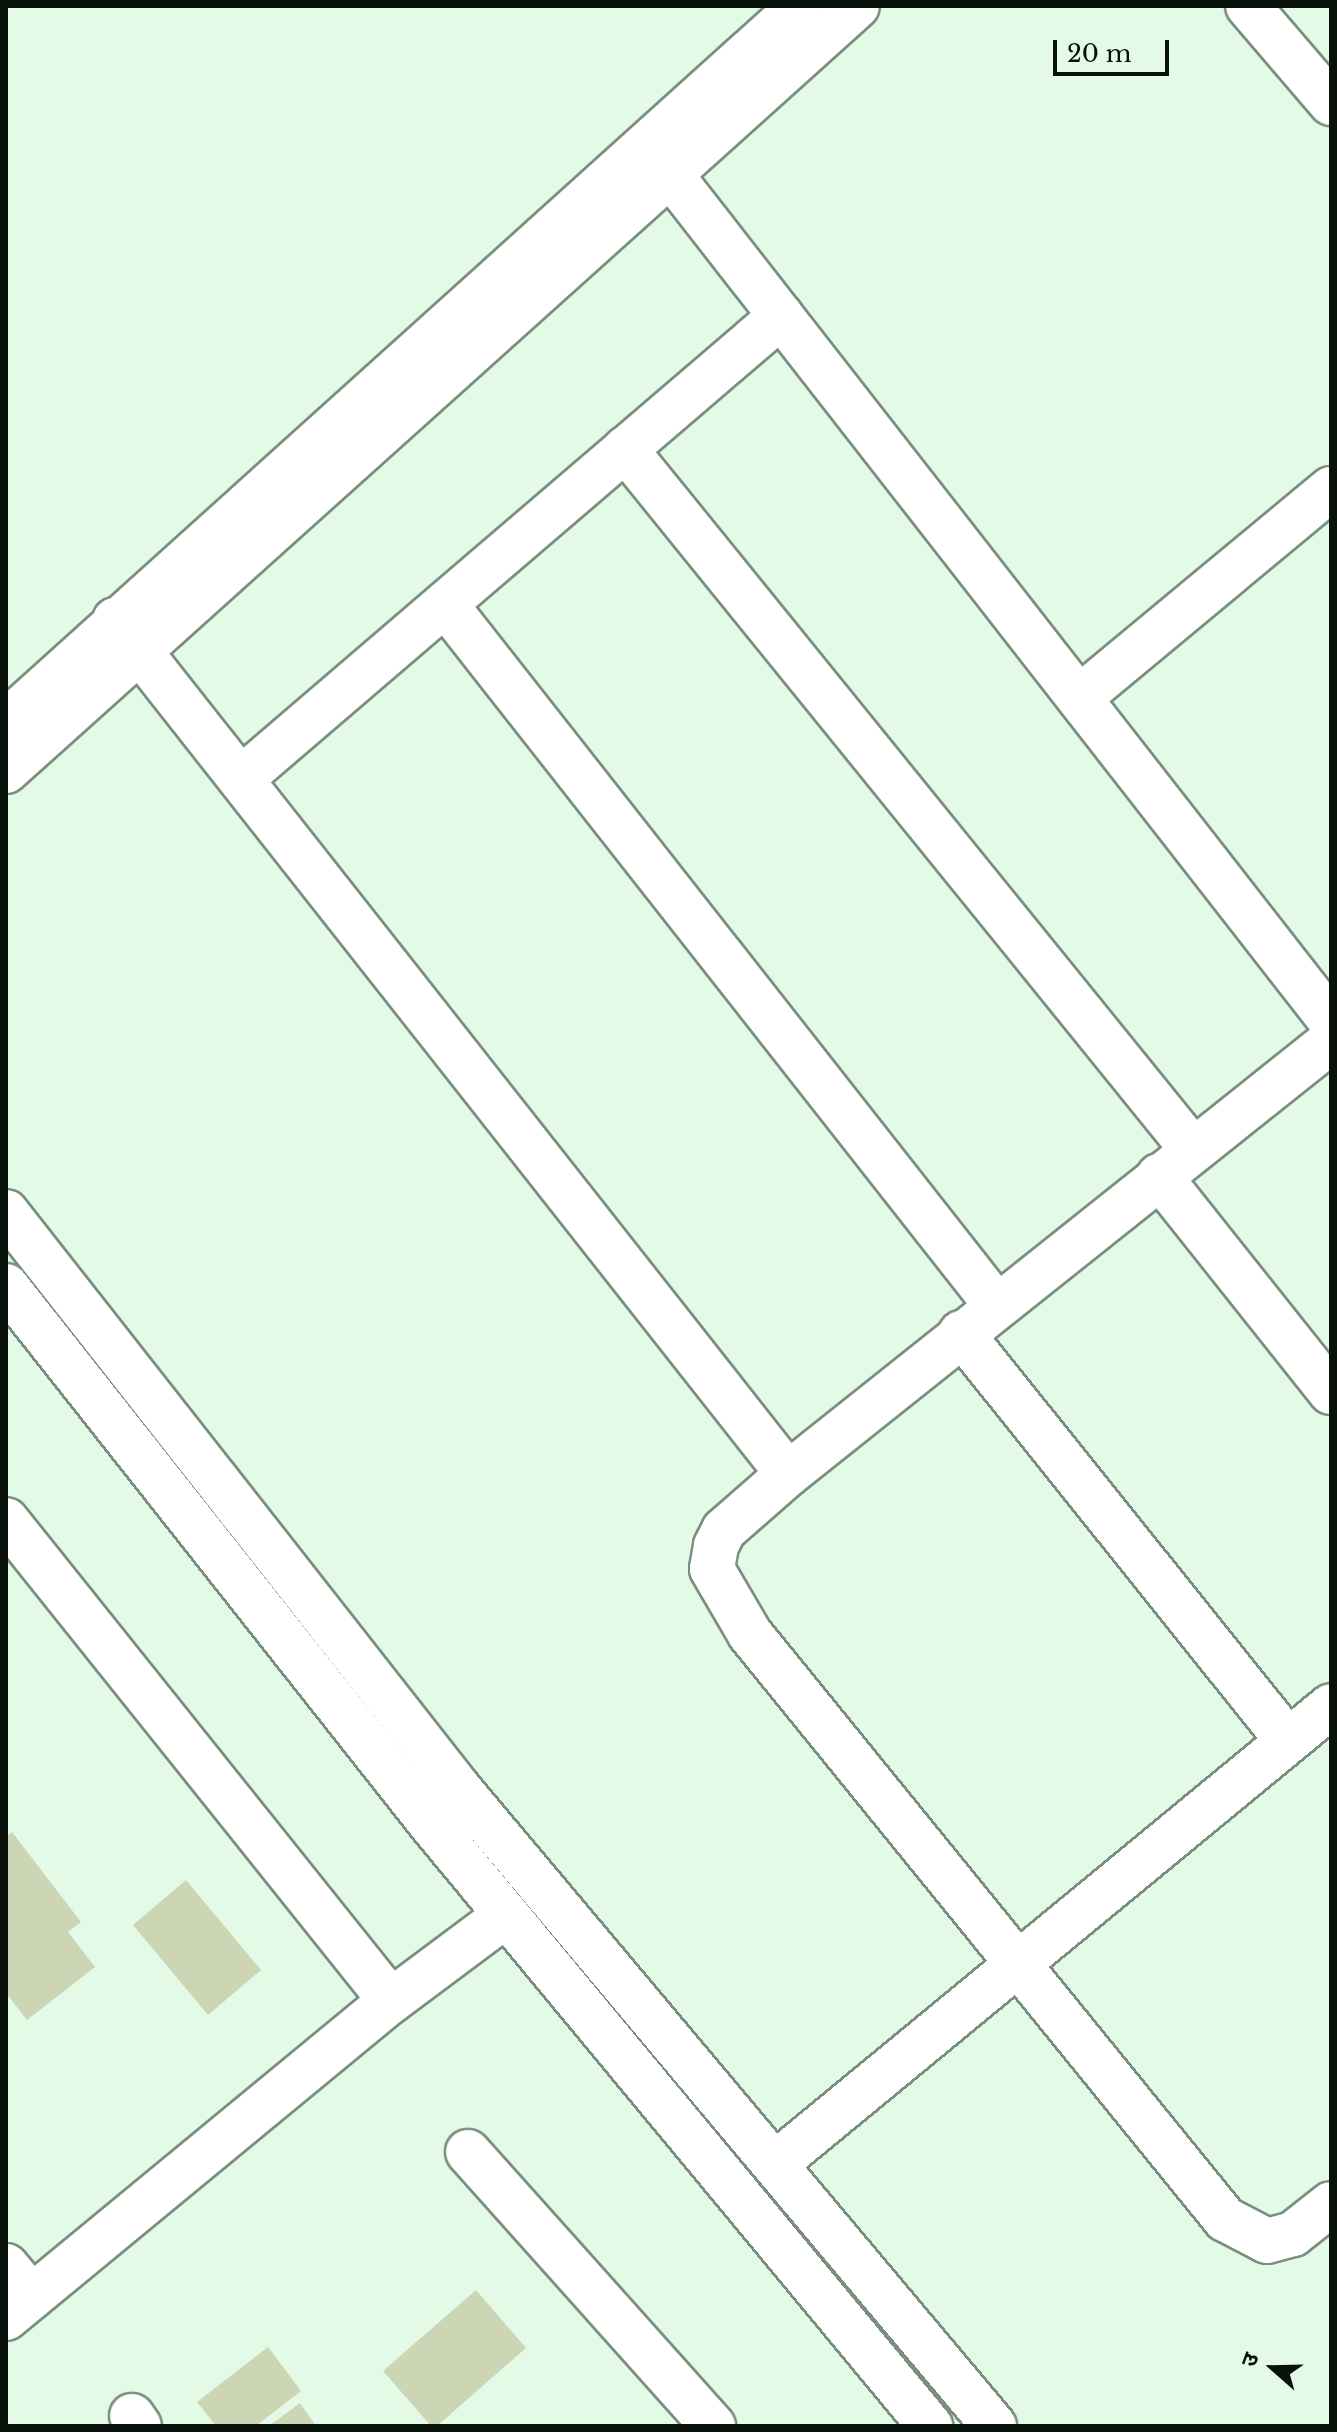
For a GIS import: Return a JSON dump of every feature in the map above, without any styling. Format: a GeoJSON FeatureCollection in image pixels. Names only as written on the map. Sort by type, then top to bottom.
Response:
{"type":"FeatureCollection","features":[{"type":"Feature","properties":{"kind":"street"},"geometry":{"type":"LineString","coordinates":[[6,771],[128,634],[800,6]]}},
{"type":"Feature","properties":{"kind":"street"},"geometry":{"type":"LineString","coordinates":[[6,722],[128,634],[670,174],[857,6]]}},
{"type":"Feature","properties":{"kind":"street"},"geometry":{"type":"LineString","coordinates":[[1248,6],[1331,103]]}},
{"type":"Feature","properties":{"kind":"street"},"geometry":{"type":"LineString","coordinates":[[670,174],[1331,1021]]}},
{"type":"Feature","properties":{"kind":"street"},"geometry":{"type":"LineString","coordinates":[[242,778],[781,316]]}},
{"type":"Feature","properties":{"kind":"street"},"geometry":{"type":"LineString","coordinates":[[625,449],[1193,1150]]}},
{"type":"Feature","properties":{"kind":"street"},"geometry":{"type":"LineString","coordinates":[[1079,698],[1331,489]]}},
{"type":"Feature","properties":{"kind":"street"},"geometry":{"type":"LineString","coordinates":[[445,604],[996,1305]]}},
{"type":"Feature","properties":{"kind":"street"},"geometry":{"type":"LineString","coordinates":[[128,634],[788,1474]]}},
{"type":"Feature","properties":{"kind":"street"},"geometry":{"type":"LineString","coordinates":[[1331,1041],[996,1305],[788,1474],[724,1530],[712,1569],[720,1590],[1225,2219],[1267,2241],[1293,2234],[1331,2204]]}},
{"type":"Feature","properties":{"kind":"street"},"geometry":{"type":"LineString","coordinates":[[1159,1176],[1331,1392]]}},
{"type":"Feature","properties":{"kind":"street"},"geometry":{"type":"LineString","coordinates":[[6,1212],[538,1883],[992,2425]]}},
{"type":"Feature","properties":{"kind":"street"},"geometry":{"type":"LineString","coordinates":[[6,1286],[506,1915],[930,2426]]}},
{"type":"Feature","properties":{"kind":"street"},"geometry":{"type":"LineString","coordinates":[[961,1333],[1288,1741]]}},
{"type":"Feature","properties":{"kind":"street"},"geometry":{"type":"LineString","coordinates":[[6,1520],[391,2001]]}},
{"type":"Feature","properties":{"kind":"street"},"geometry":{"type":"LineString","coordinates":[[775,2164],[1331,1706]]}},
{"type":"Feature","properties":{"kind":"street"},"geometry":{"type":"LineString","coordinates":[[15,2294],[506,1915],[538,1883]]}},
{"type":"Feature","properties":{"kind":"street"},"geometry":{"type":"LineString","coordinates":[[468,2152],[713,2426]]}},
{"type":"Feature","properties":{"kind":"building"},"geometry":{"type":"Polygon","coordinates":[[[12,1832],[81,1922],[68,1932],[95,1967],[27,2020],[6,1993],[6,1837],[12,1832]]]}},
{"type":"Feature","properties":{"kind":"building"},"geometry":{"type":"Polygon","coordinates":[[[186,1880],[261,1970],[208,2015],[133,1925],[186,1880]]]}},
{"type":"Feature","properties":{"kind":"building"},"geometry":{"type":"Polygon","coordinates":[[[476,2290],[526,2348],[437,2426],[431,2426],[383,2371],[476,2290]]]}},
{"type":"Feature","properties":{"kind":"building"},"geometry":{"type":"Polygon","coordinates":[[[268,2347],[301,2391],[256,2426],[216,2426],[197,2402],[268,2347]]]}},
{"type":"Feature","properties":{"kind":"building"},"geometry":{"type":"Polygon","coordinates":[[[300,2403],[316,2426],[269,2426],[300,2403]]]}}]}
